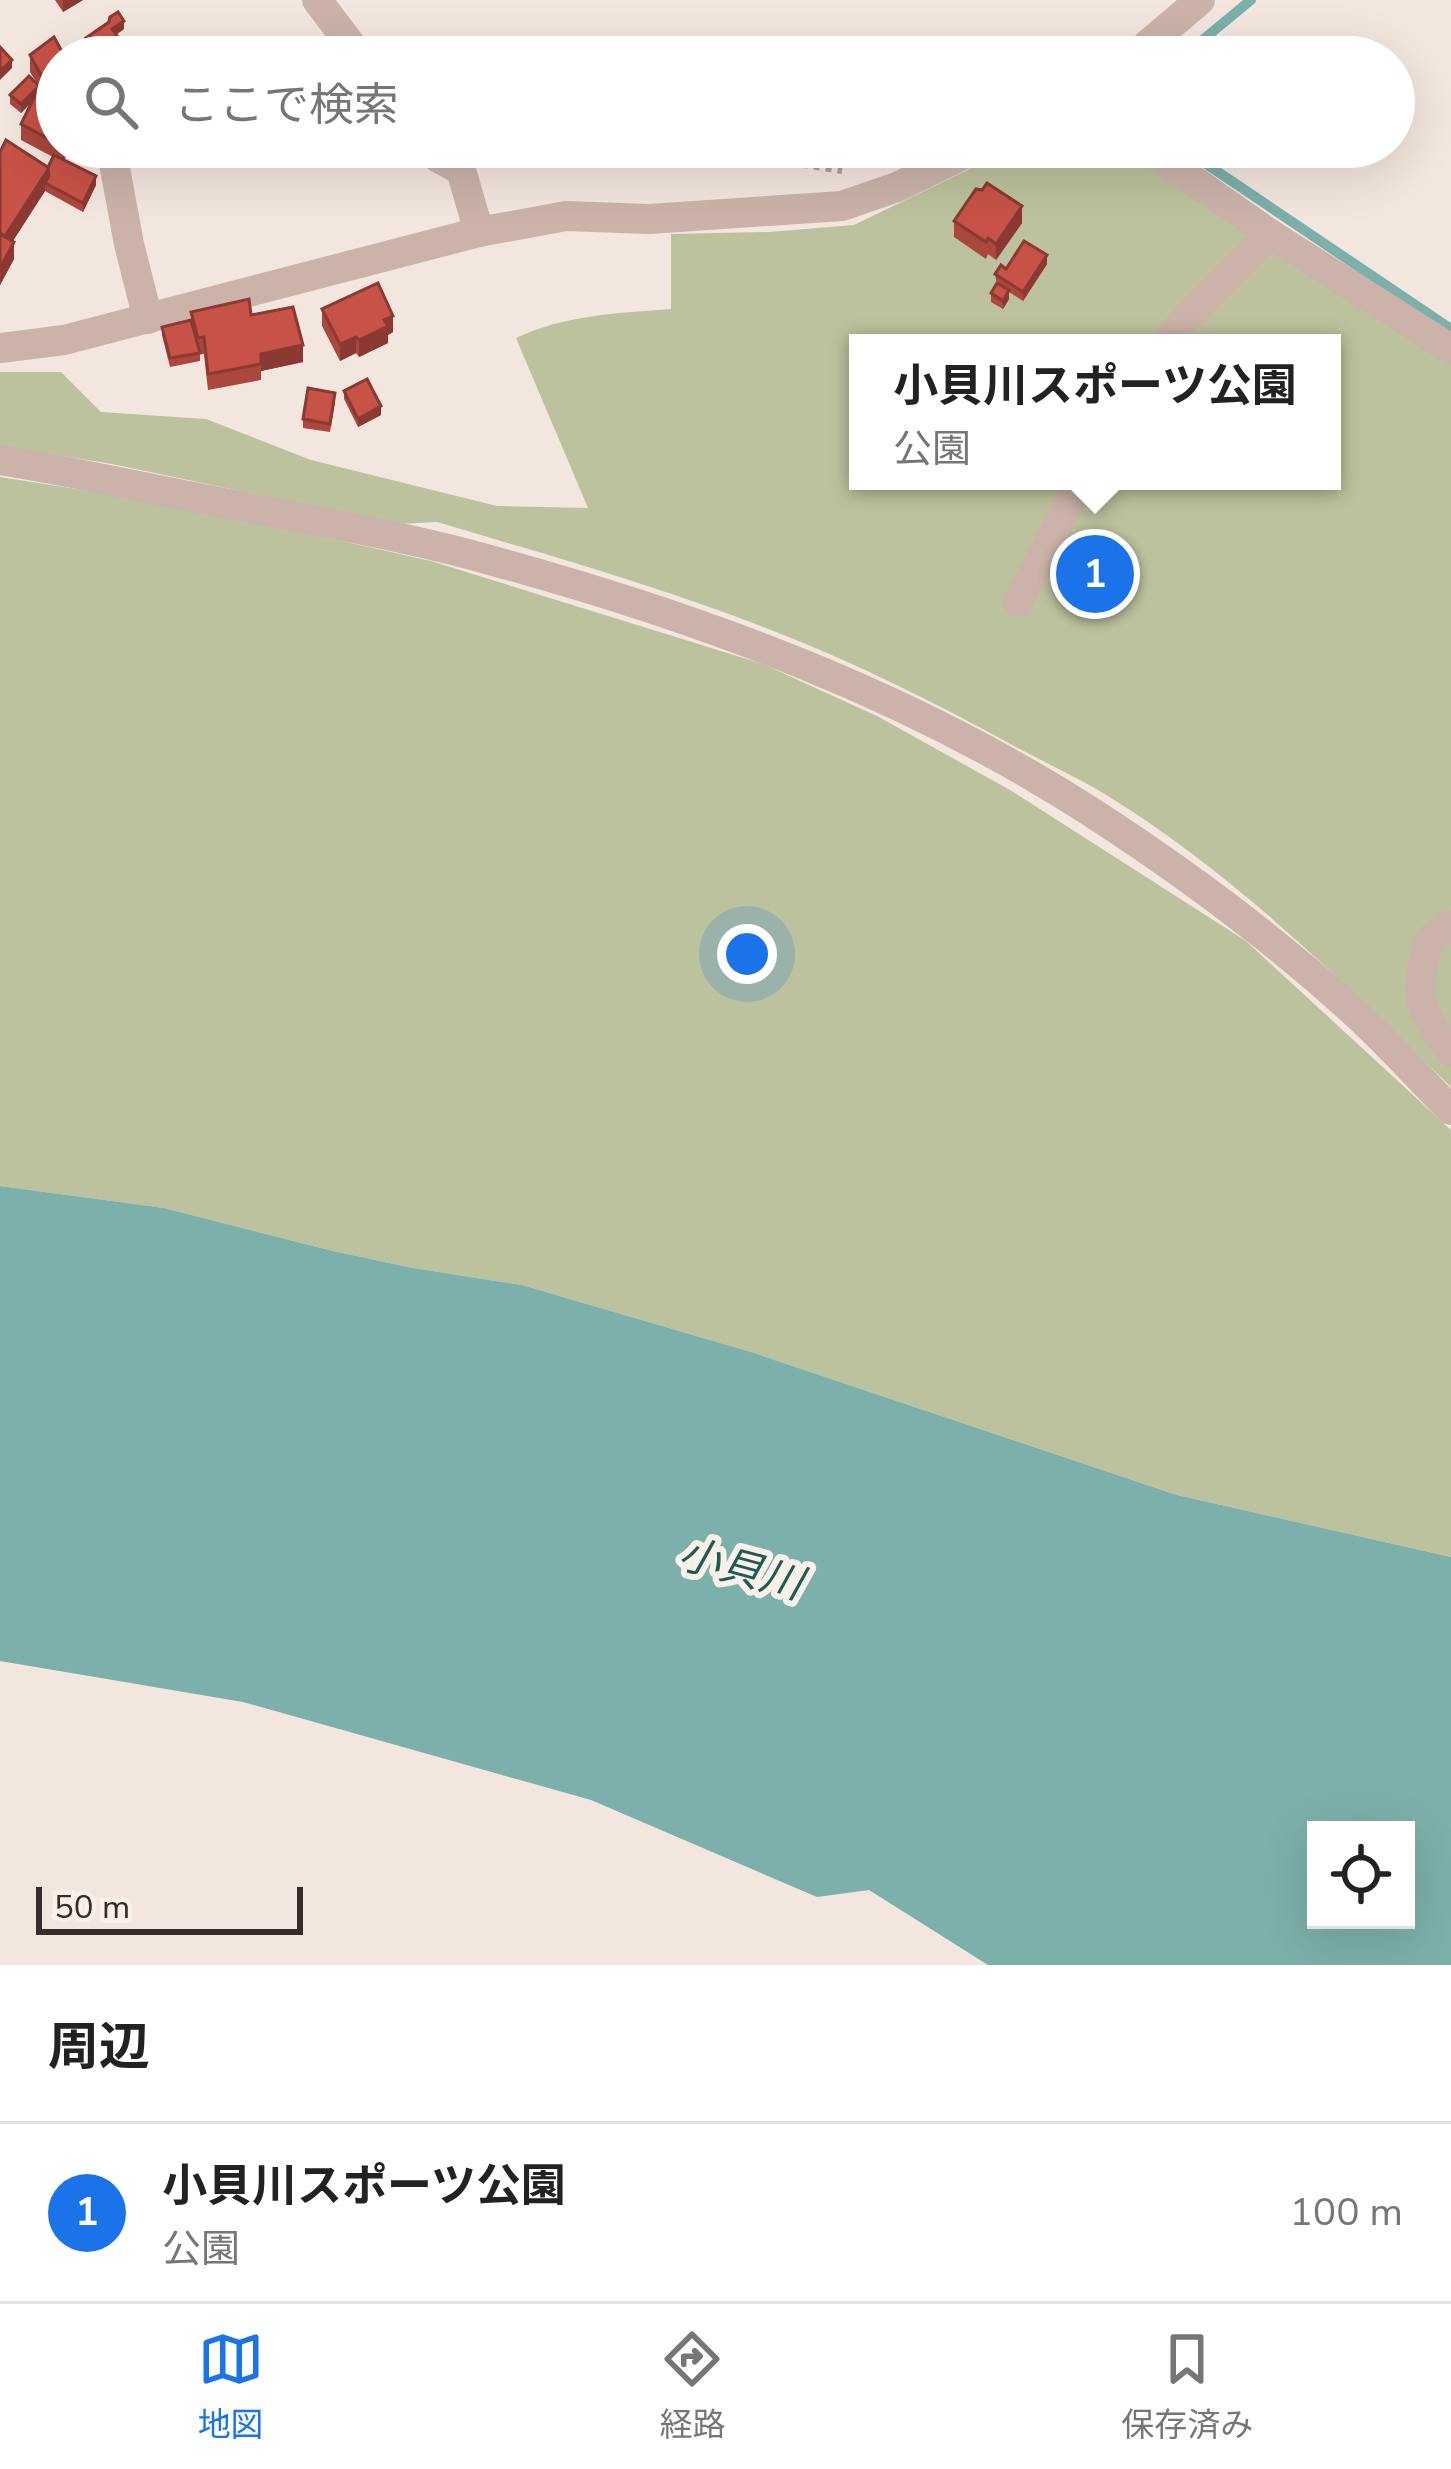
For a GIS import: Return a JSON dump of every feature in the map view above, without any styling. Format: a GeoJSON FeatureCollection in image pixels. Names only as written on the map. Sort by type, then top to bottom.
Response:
{"type":"FeatureCollection","features":[{"type":"Feature","properties":{"kind":"street"},"geometry":{"type":"LineString","coordinates":[[317,0],[344,36]]}},
{"type":"Feature","properties":{"kind":"street"},"geometry":{"type":"LineString","coordinates":[[1158,36],[1200,0]]}},
{"type":"Feature","properties":{"kind":"street"},"geometry":{"type":"LineString","coordinates":[[115,168],[148,319]]}},
{"type":"Feature","properties":{"kind":"street"},"geometry":{"type":"LineString","coordinates":[[457,168],[479,232]]}},
{"type":"Feature","properties":{"kind":"street"},"geometry":{"type":"LineString","coordinates":[[0,349],[64,340],[479,232],[566,217],[649,219],[842,206],[936,168]]}},
{"type":"Feature","properties":{"kind":"street"},"geometry":{"type":"LineString","coordinates":[[1176,168],[1451,349]]}},
{"type":"Feature","properties":{"kind":"street"},"geometry":{"type":"LineString","coordinates":[[1173,334],[1270,234]]}},
{"type":"Feature","properties":{"kind":"street"},"geometry":{"type":"LineString","coordinates":[[0,460],[497,561],[697,622],[824,671],[933,722],[1029,776],[1180,873],[1356,1013],[1451,1110]]}},
{"type":"Feature","properties":{"kind":"street"},"geometry":{"type":"LineString","coordinates":[[1018,602],[1075,490]]}},
{"type":"Feature","properties":{"kind":"street"},"geometry":{"type":"LineString","coordinates":[[1451,925],[1429,940],[1419,999],[1428,1021],[1451,1052]]}},
{"type":"Feature","properties":{"kind":"path"},"geometry":{"type":"LineString","coordinates":[[461,170],[471,168]]}},
{"type":"Feature","properties":{"kind":"path"},"geometry":{"type":"LineString","coordinates":[[822,168],[897,187]]}},
{"type":"Feature","properties":{"kind":"green space"},"geometry":{"type":"Polygon","coordinates":[[[972,168],[1194,168],[1451,336],[1451,1087],[1285,930],[1151,824],[1081,781],[837,657],[692,601],[437,522],[398,524],[112,464],[0,446],[0,372],[61,372],[101,412],[206,419],[311,460],[497,506],[588,508],[516,338],[572,320],[671,309],[671,234],[854,225],[972,168]]]}},
{"type":"Feature","properties":{"kind":"green space"},"geometry":{"type":"Polygon","coordinates":[[[0,477],[191,507],[431,561],[763,664],[877,716],[1010,790],[1246,941],[1451,1130],[1451,1557],[1177,1495],[751,1352],[522,1285],[333,1251],[164,1208],[0,1186],[0,477]]]}},
{"type":"Feature","properties":{"kind":"water","name":"小貝川"},"geometry":{"type":"Polygon","coordinates":[[[0,1186],[164,1208],[333,1251],[522,1285],[751,1352],[1177,1495],[1451,1557],[1451,1965],[988,1965],[869,1890],[817,1897],[591,1800],[243,1702],[0,1661],[0,1186]]]}},
{"type":"Feature","properties":{"kind":"building"},"geometry":{"type":"Polygon","coordinates":[[[118,12],[124,21],[112,29],[117,36],[89,36],[109,22],[118,12]]]}},
{"type":"Feature","properties":{"kind":"building"},"geometry":{"type":"Polygon","coordinates":[[[0,47],[12,60],[0,71],[0,47]]]}},
{"type":"Feature","properties":{"kind":"building"},"geometry":{"type":"Polygon","coordinates":[[[29,76],[36,83],[21,104],[10,95],[29,76]]]}},
{"type":"Feature","properties":{"kind":"building"},"geometry":{"type":"Polygon","coordinates":[[[36,93],[36,132],[21,124],[36,93]]]}},
{"type":"Feature","properties":{"kind":"building"},"geometry":{"type":"Polygon","coordinates":[[[6,140],[36,160],[36,168],[49,168],[5,236],[0,233],[0,152],[6,140]]]}},
{"type":"Feature","properties":{"kind":"building"},"geometry":{"type":"Polygon","coordinates":[[[48,168],[80,168],[96,176],[83,203],[45,183],[48,168]]]}},
{"type":"Feature","properties":{"kind":"building"},"geometry":{"type":"Polygon","coordinates":[[[987,183],[1022,206],[996,244],[954,221],[976,189],[982,190],[987,183]]]}},
{"type":"Feature","properties":{"kind":"building"},"geometry":{"type":"Polygon","coordinates":[[[0,237],[14,242],[0,268],[0,237]]]}},
{"type":"Feature","properties":{"kind":"building"},"geometry":{"type":"Polygon","coordinates":[[[1024,241],[1047,255],[1023,292],[995,274],[1001,265],[1006,269],[1024,241]]]}},
{"type":"Feature","properties":{"kind":"building"},"geometry":{"type":"Polygon","coordinates":[[[378,283],[393,316],[384,320],[388,326],[340,344],[322,309],[378,283]]]}},
{"type":"Feature","properties":{"kind":"building"},"geometry":{"type":"Polygon","coordinates":[[[997,283],[1009,290],[1003,301],[991,293],[997,283]]]}},
{"type":"Feature","properties":{"kind":"building"},"geometry":{"type":"Polygon","coordinates":[[[249,299],[251,315],[293,307],[303,345],[261,354],[261,364],[208,374],[204,337],[198,338],[191,312],[249,299]]]}},
{"type":"Feature","properties":{"kind":"building"},"geometry":{"type":"Polygon","coordinates":[[[191,320],[200,353],[170,358],[162,327],[191,320]]]}},
{"type":"Feature","properties":{"kind":"building"},"geometry":{"type":"Polygon","coordinates":[[[367,379],[381,406],[358,419],[344,391],[367,379]]]}},
{"type":"Feature","properties":{"kind":"building"},"geometry":{"type":"Polygon","coordinates":[[[308,388],[335,393],[330,424],[303,419],[308,388]]]}},
{"type":"Feature","properties":{"kind":"waterway"},"geometry":{"type":"LineString","coordinates":[[1207,36],[1251,0]]}},
{"type":"Feature","properties":{"kind":"waterway"},"geometry":{"type":"LineString","coordinates":[[1212,168],[1451,329]]}},
{"type":"Feature","properties":{"kind":"place","name":"小貝川スポーツ公園"},"geometry":{"type":"Point","coordinates":[1095,574]}}]}
